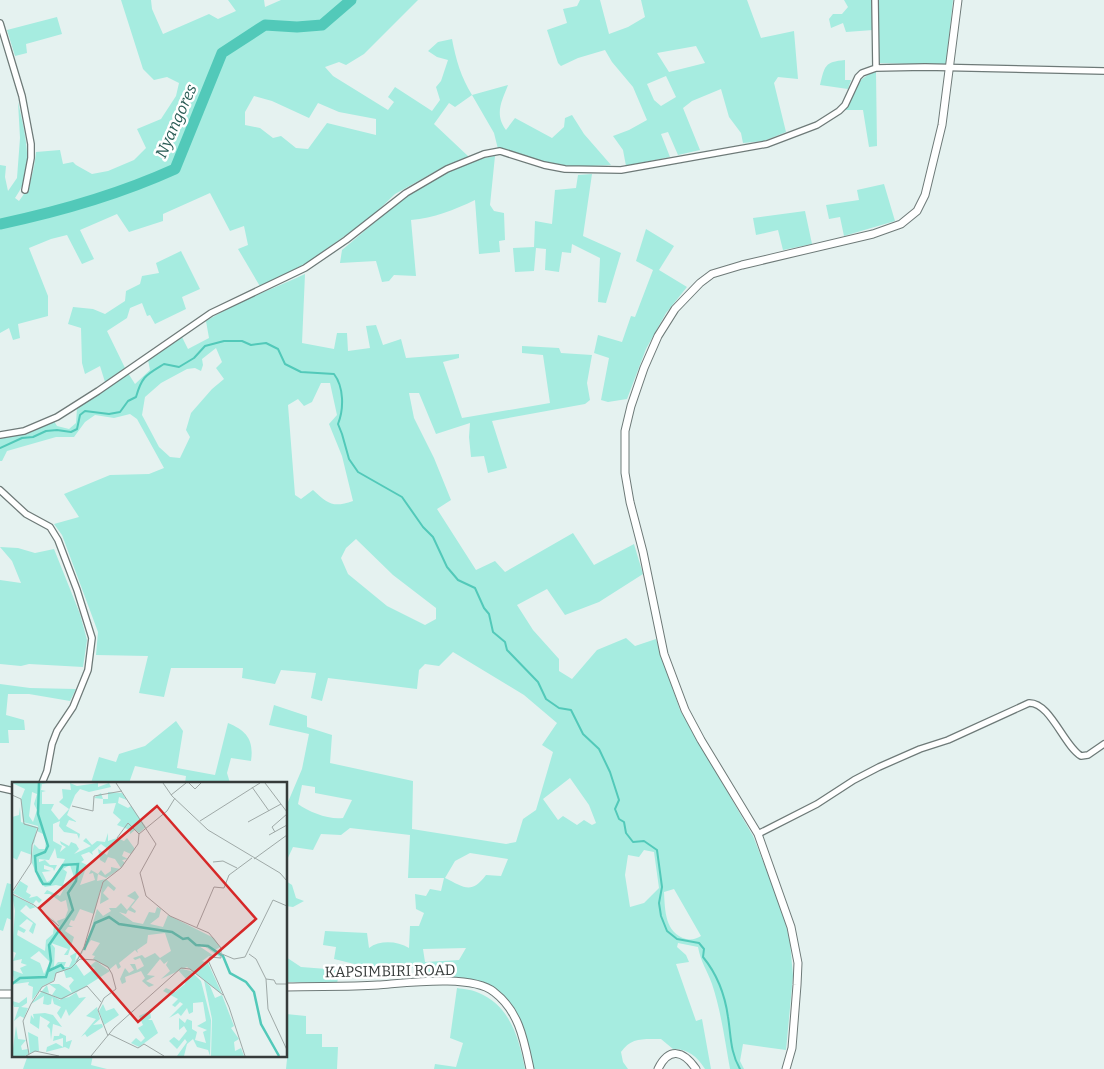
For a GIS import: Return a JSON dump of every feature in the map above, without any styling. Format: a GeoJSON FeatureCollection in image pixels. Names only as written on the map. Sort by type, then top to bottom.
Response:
{"type":"FeatureCollection","features":[{"type":"Feature","properties":{"kind":"street"},"geometry":{"type":"LineString","coordinates":[[875,0],[876,68]]}},
{"type":"Feature","properties":{"kind":"street"},"geometry":{"type":"LineString","coordinates":[[786,1069],[792,1048],[796,1001],[798,963],[796,946],[758,834],[689,717],[664,654],[625,473],[625,431],[630,406],[658,336],[675,309],[700,282],[712,274],[742,265],[873,234],[901,224],[917,211],[925,195],[942,125],[958,0]]}},
{"type":"Feature","properties":{"kind":"street"},"geometry":{"type":"LineString","coordinates":[[0,23],[22,96],[31,144],[30,171],[25,190]]}},
{"type":"Feature","properties":{"kind":"street"},"geometry":{"type":"LineString","coordinates":[[0,435],[24,430],[57,416],[98,391],[211,313],[304,268],[346,240],[406,193],[462,162],[484,154],[500,151],[544,165],[565,169],[622,170],[767,144],[818,125],[831,118],[844,105],[858,77],[867,70],[876,68],[925,66],[1104,71]]}},
{"type":"Feature","properties":{"kind":"street"},"geometry":{"type":"LineString","coordinates":[[0,490],[26,514],[50,527],[58,540],[77,590],[92,638],[88,670],[73,707],[57,731],[42,782]]}},
{"type":"Feature","properties":{"kind":"street"},"geometry":{"type":"LineString","coordinates":[[758,834],[817,804],[854,780],[879,767],[920,749],[948,740],[1029,703],[1037,704],[1045,711],[1074,751],[1081,756],[1088,755],[1104,744]]}},
{"type":"Feature","properties":{"kind":"street","name":"KAPSIMBIRI ROAD"},"geometry":{"type":"LineString","coordinates":[[288,987],[378,985],[409,981],[469,983],[486,986],[502,999],[515,1015],[530,1069]]}},
{"type":"Feature","properties":{"kind":"street"},"geometry":{"type":"LineString","coordinates":[[658,1069],[662,1060],[671,1054],[685,1057],[696,1069]]}},
{"type":"Feature","properties":{"kind":"green space"},"geometry":{"type":"Polygon","coordinates":[[[121,0],[151,0],[152,9],[163,34],[209,14],[218,19],[236,11],[228,0],[264,0],[265,7],[281,0],[418,0],[364,54],[346,65],[339,62],[325,67],[333,76],[388,110],[394,102],[388,97],[395,87],[432,111],[440,100],[436,87],[441,81],[448,60],[437,57],[428,51],[438,42],[452,39],[459,68],[472,95],[455,107],[449,103],[434,124],[469,157],[445,166],[395,194],[370,218],[308,262],[261,288],[238,249],[248,245],[244,226],[230,231],[210,193],[163,214],[163,221],[129,232],[117,214],[80,230],[94,259],[82,264],[67,235],[51,239],[29,248],[48,296],[48,316],[18,324],[20,338],[13,340],[9,328],[0,333],[0,165],[6,166],[5,177],[8,191],[17,178],[20,138],[18,102],[27,154],[26,175],[15,198],[19,201],[31,178],[36,152],[60,150],[63,164],[73,162],[92,174],[108,171],[134,160],[146,148],[137,129],[161,119],[176,96],[179,83],[167,77],[154,80],[143,69],[121,0]],[[254,96],[245,112],[245,125],[260,128],[273,138],[281,136],[296,148],[308,149],[327,123],[376,135],[376,119],[339,112],[318,103],[309,118],[272,101],[254,96]]]}},
{"type":"Feature","properties":{"kind":"green space"},"geometry":{"type":"Polygon","coordinates":[[[580,0],[600,0],[609,34],[628,27],[645,17],[641,0],[747,0],[761,38],[794,31],[798,79],[778,77],[774,83],[786,132],[764,141],[743,143],[741,133],[729,117],[721,89],[692,101],[683,108],[700,150],[678,155],[668,132],[661,134],[670,157],[626,166],[623,150],[613,136],[647,120],[633,87],[612,62],[605,50],[578,58],[561,66],[558,63],[547,30],[567,23],[563,9],[577,6],[580,0]],[[696,46],[657,53],[669,72],[705,63],[696,46]],[[666,76],[647,84],[654,100],[661,106],[676,97],[666,76]]]}},
{"type":"Feature","properties":{"kind":"green space"},"geometry":{"type":"Polygon","coordinates":[[[844,0],[872,0],[873,30],[846,32],[843,23],[831,28],[829,19],[833,14],[842,14],[848,7],[844,0]]]}},
{"type":"Feature","properties":{"kind":"green space"},"geometry":{"type":"Polygon","coordinates":[[[876,0],[953,0],[946,65],[878,63],[876,0]]]}},
{"type":"Feature","properties":{"kind":"green space"},"geometry":{"type":"Polygon","coordinates":[[[57,17],[62,34],[26,44],[27,53],[15,56],[7,30],[57,17]]]}},
{"type":"Feature","properties":{"kind":"green space"},"geometry":{"type":"Polygon","coordinates":[[[845,60],[845,80],[851,80],[848,89],[820,85],[826,66],[833,62],[845,60]]]}},
{"type":"Feature","properties":{"kind":"green space"},"geometry":{"type":"Polygon","coordinates":[[[876,72],[877,146],[869,147],[863,110],[845,110],[856,86],[869,74],[876,72]]]}},
{"type":"Feature","properties":{"kind":"green space"},"geometry":{"type":"Polygon","coordinates":[[[508,85],[500,108],[500,118],[506,130],[515,118],[552,138],[564,127],[565,118],[572,115],[584,134],[611,165],[556,165],[498,149],[494,133],[472,95],[508,85]]]}},
{"type":"Feature","properties":{"kind":"green space"},"geometry":{"type":"Polygon","coordinates":[[[495,156],[490,205],[494,211],[504,213],[505,240],[499,241],[500,252],[479,254],[475,200],[444,213],[411,220],[416,276],[394,275],[389,281],[382,282],[376,261],[340,263],[342,250],[412,192],[452,169],[473,161],[495,156]]]}},
{"type":"Feature","properties":{"kind":"green space"},"geometry":{"type":"Polygon","coordinates":[[[592,174],[583,236],[621,253],[606,303],[598,302],[600,258],[572,244],[571,253],[562,252],[559,272],[545,270],[546,249],[536,248],[534,271],[515,272],[513,248],[534,247],[535,221],[552,224],[555,190],[576,188],[578,175],[592,174]]]}},
{"type":"Feature","properties":{"kind":"green space"},"geometry":{"type":"Polygon","coordinates":[[[884,184],[895,221],[844,236],[840,217],[829,219],[826,205],[859,200],[857,190],[884,184]]]}},
{"type":"Feature","properties":{"kind":"green space"},"geometry":{"type":"Polygon","coordinates":[[[805,211],[812,244],[783,250],[778,230],[756,235],[753,218],[805,211]]]}},
{"type":"Feature","properties":{"kind":"green space"},"geometry":{"type":"Polygon","coordinates":[[[646,229],[674,246],[659,270],[687,287],[666,313],[646,349],[627,399],[608,402],[601,400],[609,358],[594,353],[598,335],[622,342],[631,316],[635,317],[653,270],[636,261],[646,229]]]}},
{"type":"Feature","properties":{"kind":"green space"},"geometry":{"type":"Polygon","coordinates":[[[181,251],[200,289],[182,297],[186,309],[155,324],[150,315],[147,316],[142,303],[130,308],[127,318],[107,331],[125,368],[105,382],[100,366],[85,374],[82,363],[81,328],[68,324],[73,307],[93,309],[105,314],[125,301],[126,291],[140,284],[142,276],[159,273],[156,263],[181,251]]]}},
{"type":"Feature","properties":{"kind":"green space"},"geometry":{"type":"Polygon","coordinates":[[[305,274],[302,343],[334,349],[337,333],[347,333],[348,351],[370,348],[366,326],[376,325],[383,345],[401,339],[406,358],[459,354],[459,358],[443,362],[462,418],[550,403],[543,355],[522,353],[522,346],[559,348],[561,353],[592,355],[587,383],[590,400],[585,404],[492,421],[507,468],[488,473],[484,456],[471,457],[470,423],[436,434],[419,393],[409,393],[414,418],[434,458],[451,500],[437,509],[476,570],[495,561],[505,572],[573,533],[594,565],[634,544],[643,574],[599,602],[565,615],[547,589],[517,605],[533,630],[559,659],[559,671],[572,679],[597,650],[626,638],[635,646],[656,639],[680,710],[753,836],[783,912],[790,942],[793,976],[786,1050],[743,1044],[740,1061],[744,1069],[730,1069],[718,1005],[698,947],[678,943],[677,947],[686,955],[689,962],[676,964],[696,1021],[702,1019],[711,1069],[705,1069],[699,1060],[688,1052],[673,1049],[661,1039],[649,1039],[634,1041],[621,1052],[623,1062],[628,1069],[532,1069],[521,1022],[513,1007],[497,991],[422,979],[420,967],[399,969],[392,965],[379,970],[334,959],[336,947],[323,945],[325,931],[367,933],[369,948],[373,945],[389,942],[409,948],[410,926],[419,926],[424,913],[416,909],[415,894],[426,896],[430,889],[441,891],[444,878],[408,878],[410,835],[350,828],[341,835],[321,834],[313,850],[293,847],[288,858],[288,802],[302,769],[309,734],[269,725],[274,705],[307,716],[307,727],[332,735],[330,763],[413,781],[412,829],[506,844],[516,842],[523,819],[536,810],[553,752],[542,745],[557,723],[524,695],[453,652],[439,666],[425,664],[419,670],[417,689],[328,678],[322,701],[311,698],[316,673],[281,670],[275,684],[242,678],[243,668],[171,668],[164,697],[139,693],[148,656],[96,655],[98,632],[62,535],[54,524],[79,517],[64,494],[110,475],[149,474],[164,468],[137,419],[130,414],[114,418],[95,415],[85,422],[74,437],[56,437],[7,451],[2,461],[0,461],[0,438],[54,421],[57,426],[69,429],[76,423],[77,408],[128,373],[135,384],[150,370],[148,360],[182,337],[188,349],[209,338],[206,321],[242,302],[305,274]],[[216,348],[202,359],[201,371],[195,368],[187,369],[161,383],[145,397],[142,415],[159,447],[170,457],[180,458],[190,437],[186,430],[191,413],[212,389],[224,379],[216,368],[222,362],[216,348]],[[321,383],[312,402],[304,406],[298,399],[288,405],[295,495],[301,499],[313,490],[331,503],[340,504],[353,501],[342,456],[329,424],[337,415],[330,383],[321,383]],[[356,539],[346,548],[341,558],[348,574],[387,606],[425,625],[436,619],[436,608],[393,575],[356,539]],[[570,778],[543,799],[558,820],[563,816],[577,825],[584,820],[592,825],[596,823],[589,805],[570,778]],[[302,785],[298,804],[326,817],[343,818],[352,800],[315,793],[315,787],[302,785]],[[644,850],[639,857],[628,855],[625,875],[630,907],[644,903],[659,888],[654,852],[644,850]],[[470,853],[455,861],[445,878],[462,886],[471,887],[481,881],[486,875],[501,876],[508,859],[470,853]],[[674,889],[664,892],[668,920],[674,932],[686,939],[694,939],[701,936],[674,889]],[[466,948],[423,949],[425,962],[459,960],[466,948]]]}},
{"type":"Feature","properties":{"kind":"green space"},"geometry":{"type":"Polygon","coordinates":[[[0,547],[18,548],[35,553],[54,549],[80,614],[87,640],[83,667],[0,664],[0,580],[21,583],[12,561],[0,547]]]}},
{"type":"Feature","properties":{"kind":"green space"},"geometry":{"type":"Polygon","coordinates":[[[0,684],[30,688],[76,689],[70,701],[29,694],[8,694],[6,715],[24,720],[25,730],[8,730],[9,743],[0,743],[0,684]]]}},
{"type":"Feature","properties":{"kind":"green space"},"geometry":{"type":"Polygon","coordinates":[[[176,721],[183,731],[177,768],[215,775],[228,723],[240,729],[248,737],[252,754],[251,761],[231,758],[227,773],[230,782],[185,782],[186,776],[135,766],[129,782],[91,782],[99,757],[116,762],[119,754],[145,746],[176,721]]]}},
{"type":"Feature","properties":{"kind":"green space"},"geometry":{"type":"Polygon","coordinates":[[[288,882],[292,885],[296,898],[304,901],[293,907],[288,906],[288,882]]]}},
{"type":"Feature","properties":{"kind":"green space"},"geometry":{"type":"Polygon","coordinates":[[[7,883],[12,884],[12,920],[7,918],[3,931],[0,930],[0,908],[7,883]]]}},
{"type":"Feature","properties":{"kind":"green space"},"geometry":{"type":"Polygon","coordinates":[[[288,958],[301,967],[340,970],[337,983],[288,982],[288,958]]]}},
{"type":"Feature","properties":{"kind":"green space"},"geometry":{"type":"Polygon","coordinates":[[[457,988],[477,992],[490,999],[506,1015],[520,1046],[525,1069],[434,1069],[435,1064],[456,1067],[463,1043],[450,1038],[457,988]]]}},
{"type":"Feature","properties":{"kind":"green space"},"geometry":{"type":"Polygon","coordinates":[[[288,1014],[306,1016],[306,1034],[322,1034],[322,1047],[338,1047],[337,1069],[286,1069],[288,1056],[288,1014]]]}},
{"type":"Feature","properties":{"kind":"green space"},"geometry":{"type":"Polygon","coordinates":[[[28,1056],[93,1056],[91,1065],[107,1069],[23,1069],[28,1056]]]}},
{"type":"Feature","properties":{"kind":"waterway","name":"Nyangores"},"geometry":{"type":"LineString","coordinates":[[0,224],[89,201],[175,169],[222,53],[265,25],[297,27],[322,25],[351,0]]}},
{"type":"Feature","properties":{"kind":"waterway"},"geometry":{"type":"LineString","coordinates":[[0,448],[22,438],[33,437],[46,431],[71,432],[77,429],[80,415],[85,411],[109,414],[120,412],[128,401],[136,397],[143,380],[153,371],[164,364],[179,367],[194,358],[205,346],[224,341],[242,341],[251,345],[266,343],[278,349],[285,364],[301,372],[334,374],[340,385],[342,398],[338,424],[349,459],[358,472],[402,497],[423,527],[433,537],[447,567],[458,580],[475,588],[484,608],[489,614],[493,632],[505,642],[507,650],[538,682],[546,699],[559,708],[571,710],[583,734],[599,749],[610,772],[619,800],[615,809],[619,819],[624,822],[626,833],[633,842],[644,841],[657,850],[662,887],[659,903],[661,916],[667,931],[677,939],[699,943],[704,949],[703,957],[716,978],[727,1009],[733,1050],[740,1069]]}}]}
